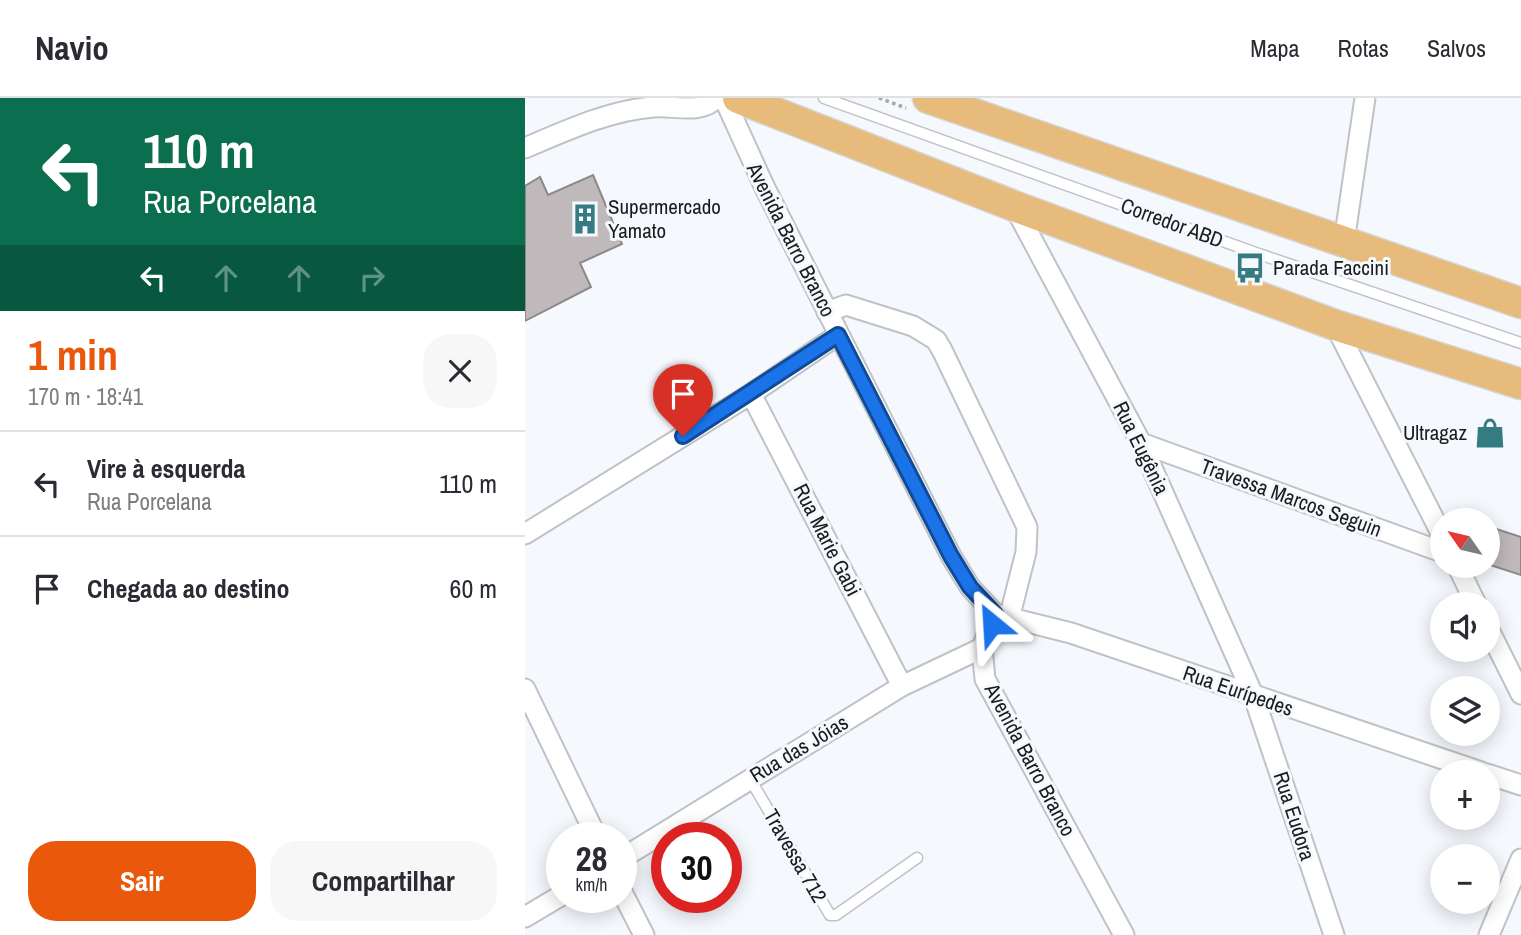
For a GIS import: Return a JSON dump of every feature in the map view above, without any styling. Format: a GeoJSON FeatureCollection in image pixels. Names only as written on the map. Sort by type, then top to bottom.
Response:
{"type":"FeatureCollection","features":[{"type":"Feature","properties":{"kind":"main road"},"geometry":{"type":"LineString","coordinates":[[738,98],[1014,206],[1335,325],[1521,384]]}},
{"type":"Feature","properties":{"kind":"main road"},"geometry":{"type":"LineString","coordinates":[[928,98],[1521,303]]}},
{"type":"Feature","properties":{"kind":"street"},"geometry":{"type":"LineString","coordinates":[[525,148],[571,129],[623,113],[653,107],[697,108],[716,98]]}},
{"type":"Feature","properties":{"kind":"street","name":"Avenida Barro Branco"},"geometry":{"type":"LineString","coordinates":[[724,98],[749,157],[951,556],[970,587],[1002,614],[982,648],[985,679],[1115,932]]}},
{"type":"Feature","properties":{"kind":"street"},"geometry":{"type":"LineString","coordinates":[[1344,242],[1364,98]]}},
{"type":"Feature","properties":{"kind":"street","name":"Rua Eugênia"},"geometry":{"type":"LineString","coordinates":[[1014,206],[1141,443],[1254,697]]}},
{"type":"Feature","properties":{"kind":"street"},"geometry":{"type":"LineString","coordinates":[[827,312],[846,305],[913,326],[936,340],[942,350],[1027,527],[1026,552],[1002,614]]}},
{"type":"Feature","properties":{"kind":"street"},"geometry":{"type":"LineString","coordinates":[[1335,325],[1430,511]]}},
{"type":"Feature","properties":{"kind":"street"},"geometry":{"type":"LineString","coordinates":[[525,534],[751,394],[838,335]]}},
{"type":"Feature","properties":{"kind":"street","name":"Rua Marie Gabi"},"geometry":{"type":"LineString","coordinates":[[751,394],[902,686]]}},
{"type":"Feature","properties":{"kind":"street","name":"Travessa Marcos Seguin"},"geometry":{"type":"LineString","coordinates":[[1141,443],[1430,548]]}},
{"type":"Feature","properties":{"kind":"street","name":"Rua Eurípedes"},"geometry":{"type":"LineString","coordinates":[[1002,614],[1445,760]]}},
{"type":"Feature","properties":{"kind":"street","name":"Rua das Jóias"},"geometry":{"type":"LineString","coordinates":[[637,849],[902,686],[982,648]]}},
{"type":"Feature","properties":{"kind":"street"},"geometry":{"type":"LineString","coordinates":[[1500,652],[1521,694]]}},
{"type":"Feature","properties":{"kind":"street"},"geometry":{"type":"LineString","coordinates":[[525,689],[589,822]]}},
{"type":"Feature","properties":{"kind":"street","name":"Rua Eudora"},"geometry":{"type":"LineString","coordinates":[[1254,697],[1334,935]]}},
{"type":"Feature","properties":{"kind":"street"},"geometry":{"type":"LineString","coordinates":[[1500,778],[1521,785]]}},
{"type":"Feature","properties":{"kind":"street"},"geometry":{"type":"LineString","coordinates":[[1489,935],[1521,859]]}},
{"type":"Feature","properties":{"kind":"street"},"geometry":{"type":"LineString","coordinates":[[525,917],[546,905]]}},
{"type":"Feature","properties":{"kind":"street"},"geometry":{"type":"LineString","coordinates":[[632,913],[643,935]]}},
{"type":"Feature","properties":{"kind":"lane","name":"Corredor ABD"},"geometry":{"type":"LineString","coordinates":[[824,98],[1256,253],[1521,343]]}},
{"type":"Feature","properties":{"kind":"lane","name":"Travessa 712"},"geometry":{"type":"LineString","coordinates":[[750,779],[830,915],[836,915],[917,858]]}},
{"type":"Feature","properties":{"kind":"building"},"geometry":{"type":"Polygon","coordinates":[[[593,175],[622,244],[580,263],[591,287],[525,321],[525,186],[540,177],[548,195],[593,175]]]}},
{"type":"Feature","properties":{"kind":"building"},"geometry":{"type":"Polygon","coordinates":[[[1500,530],[1521,537],[1521,575],[1500,568],[1500,530]]]}},
{"type":"Feature","properties":{"kind":"place","name":"Supermercado Yamato"},"geometry":{"type":"Point","coordinates":[585,219]}},
{"type":"Feature","properties":{"kind":"place","name":"Parada Faccini"},"geometry":{"type":"Point","coordinates":[1250,268]}},
{"type":"Feature","properties":{"kind":"place","name":"Ultragaz"},"geometry":{"type":"Point","coordinates":[1490,433]}},
{"type":"Feature","properties":{"kind":"route"},"geometry":{"type":"LineString","coordinates":[[683,436],[838,335],[951,556],[970,587],[995,614],[992,624]]}}]}
